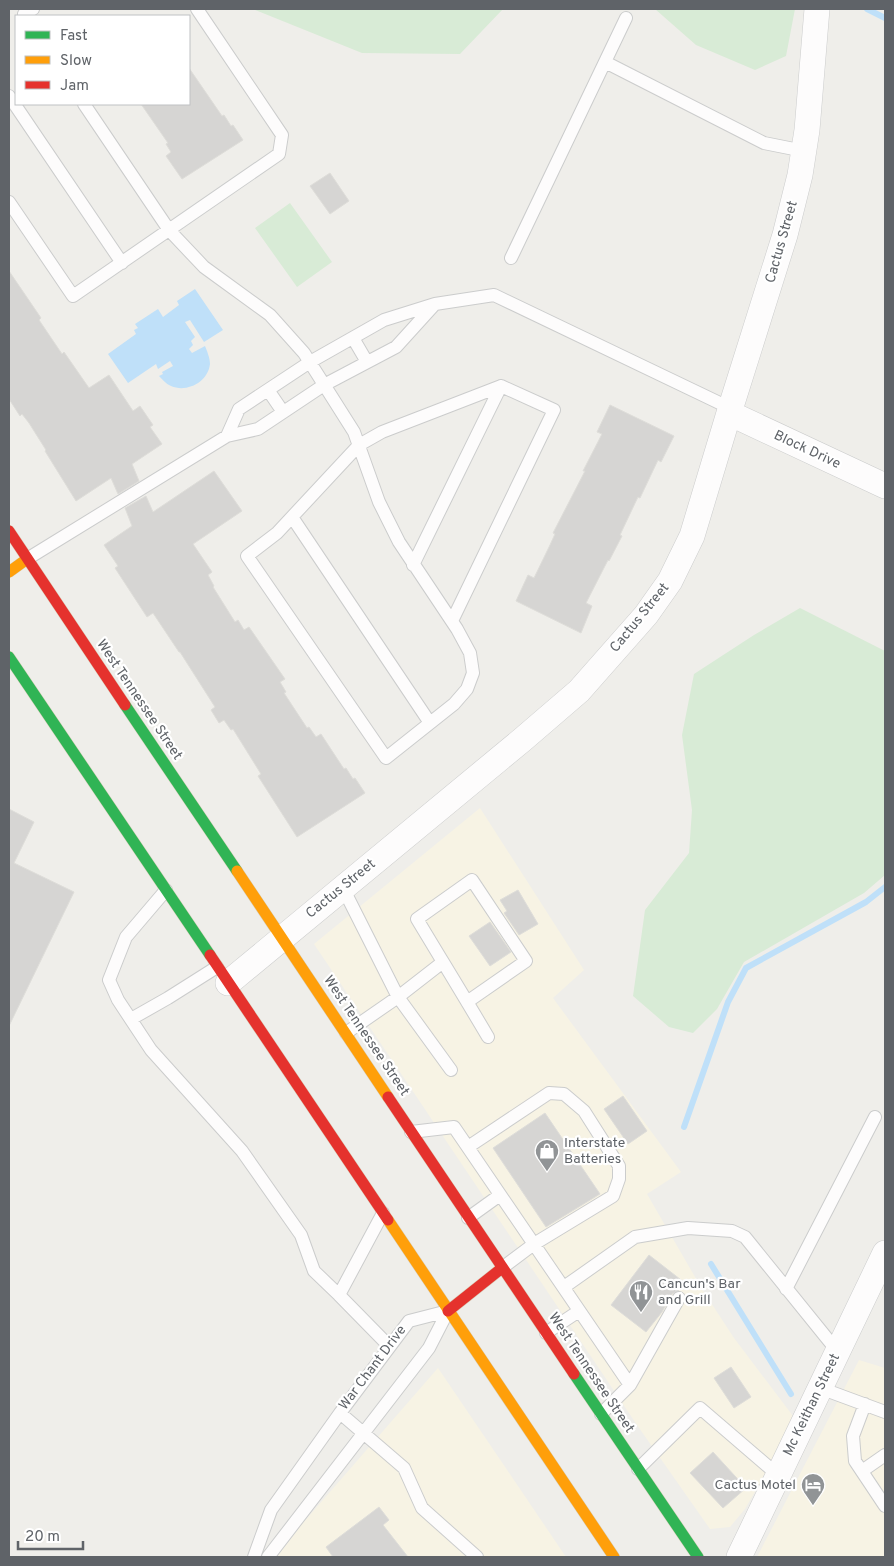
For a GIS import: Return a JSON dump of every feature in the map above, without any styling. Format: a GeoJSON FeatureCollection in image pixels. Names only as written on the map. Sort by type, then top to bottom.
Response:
{"type":"FeatureCollection","features":[{"type":"Feature","properties":{"kind":"main road","name":"West Tennessee Street"},"geometry":{"type":"LineString","coordinates":[[9,532],[468,1218],[698,1557]]}},
{"type":"Feature","properties":{"kind":"main road"},"geometry":{"type":"LineString","coordinates":[[9,572],[27,559]]}},
{"type":"Feature","properties":{"kind":"main road"},"geometry":{"type":"LineString","coordinates":[[9,657],[614,1557]]}},
{"type":"Feature","properties":{"kind":"main road"},"geometry":{"type":"LineString","coordinates":[[448,1311],[502,1268]]}},
{"type":"Feature","properties":{"kind":"street","name":"Cactus Street"},"geometry":{"type":"LineString","coordinates":[[223,975],[282,938],[579,691],[646,614],[670,582],[692,536],[729,411],[786,235],[804,151],[817,9]]}},
{"type":"Feature","properties":{"kind":"street","name":"Block Drive"},"geometry":{"type":"LineString","coordinates":[[729,411],[885,486]]}},
{"type":"Feature","properties":{"kind":"street","name":"Mc Keithan Street"},"geometry":{"type":"LineString","coordinates":[[739,1557],[885,1253]]}},
{"type":"Feature","properties":{"kind":"lane"},"geometry":{"type":"LineString","coordinates":[[9,202],[73,296],[279,154],[282,135],[197,9]]}},
{"type":"Feature","properties":{"kind":"lane"},"geometry":{"type":"LineString","coordinates":[[511,258],[626,18]]}},
{"type":"Feature","properties":{"kind":"lane"},"geometry":{"type":"LineString","coordinates":[[605,62],[764,143],[804,151]]}},
{"type":"Feature","properties":{"kind":"lane"},"geometry":{"type":"LineString","coordinates":[[15,105],[122,263]]}},
{"type":"Feature","properties":{"kind":"lane"},"geometry":{"type":"LineString","coordinates":[[85,105],[169,230],[204,267],[270,315],[304,353],[354,432],[359,445],[379,502],[399,542],[452,621],[470,653],[473,673],[467,689],[454,704],[386,758],[247,556],[277,533],[359,445],[382,432],[501,386],[554,410],[452,621]]}},
{"type":"Feature","properties":{"kind":"lane"},"geometry":{"type":"LineString","coordinates":[[227,436],[239,409],[310,362],[384,320],[435,304],[494,295],[729,411]]}},
{"type":"Feature","properties":{"kind":"lane"},"geometry":{"type":"LineString","coordinates":[[27,559],[227,436],[258,429],[324,385],[396,347],[435,304]]}},
{"type":"Feature","properties":{"kind":"lane"},"geometry":{"type":"LineString","coordinates":[[353,338],[367,362]]}},
{"type":"Feature","properties":{"kind":"lane"},"geometry":{"type":"LineString","coordinates":[[413,565],[501,386]]}},
{"type":"Feature","properties":{"kind":"lane"},"geometry":{"type":"LineString","coordinates":[[268,390],[283,412]]}},
{"type":"Feature","properties":{"kind":"lane"},"geometry":{"type":"LineString","coordinates":[[292,517],[430,723]]}},
{"type":"Feature","properties":{"kind":"lane"},"geometry":{"type":"LineString","coordinates":[[467,1002],[526,961],[472,880],[417,920],[488,1037]]}},
{"type":"Feature","properties":{"kind":"lane"},"geometry":{"type":"LineString","coordinates":[[343,888],[398,997],[451,1070]]}},
{"type":"Feature","properties":{"kind":"lane"},"geometry":{"type":"LineString","coordinates":[[166,890],[126,938],[109,980],[118,1000],[151,1050],[242,1151],[301,1235],[314,1271],[389,1346]]}},
{"type":"Feature","properties":{"kind":"lane"},"geometry":{"type":"LineString","coordinates":[[346,1033],[398,997],[443,962]]}},
{"type":"Feature","properties":{"kind":"lane"},"geometry":{"type":"LineString","coordinates":[[130,1019],[168,998],[223,975]]}},
{"type":"Feature","properties":{"kind":"lane"},"geometry":{"type":"LineString","coordinates":[[468,1147],[549,1093],[564,1094],[584,1111],[619,1166],[619,1179],[613,1196],[534,1244],[502,1268]]}},
{"type":"Feature","properties":{"kind":"lane"},"geometry":{"type":"LineString","coordinates":[[786,1289],[875,1117]]}},
{"type":"Feature","properties":{"kind":"lane"},"geometry":{"type":"LineString","coordinates":[[411,1132],[454,1127],[630,1385]]}},
{"type":"Feature","properties":{"kind":"lane"},"geometry":{"type":"LineString","coordinates":[[468,1218],[500,1195]]}},
{"type":"Feature","properties":{"kind":"lane"},"geometry":{"type":"LineString","coordinates":[[339,1295],[383,1213]]}},
{"type":"Feature","properties":{"kind":"lane"},"geometry":{"type":"LineString","coordinates":[[564,1287],[635,1237],[688,1228],[732,1231],[745,1238],[838,1352]]}},
{"type":"Feature","properties":{"kind":"lane"},"geometry":{"type":"LineString","coordinates":[[601,1414],[630,1385],[680,1298]]}},
{"type":"Feature","properties":{"kind":"lane"},"geometry":{"type":"LineString","coordinates":[[546,1333],[579,1310]]}},
{"type":"Feature","properties":{"kind":"lane"},"geometry":{"type":"LineString","coordinates":[[268,1557],[429,1348],[448,1311]]}},
{"type":"Feature","properties":{"kind":"lane","name":"War Chant Drive"},"geometry":{"type":"LineString","coordinates":[[254,1557],[271,1510],[389,1346],[409,1321],[448,1311]]}},
{"type":"Feature","properties":{"kind":"lane"},"geometry":{"type":"LineString","coordinates":[[820,1388],[885,1412]]}},
{"type":"Feature","properties":{"kind":"lane"},"geometry":{"type":"LineString","coordinates":[[865,1404],[853,1436],[854,1461],[885,1506]]}},
{"type":"Feature","properties":{"kind":"lane"},"geometry":{"type":"LineString","coordinates":[[638,1469],[700,1408],[778,1475]]}},
{"type":"Feature","properties":{"kind":"lane"},"geometry":{"type":"LineString","coordinates":[[340,1413],[404,1468],[422,1508],[477,1557]]}},
{"type":"Feature","properties":{"kind":"lane"},"geometry":{"type":"LineString","coordinates":[[862,1472],[885,1455]]}},
{"type":"Feature","properties":{"kind":"shaded area"},"geometry":{"type":"Polygon","coordinates":[[[480,808],[584,970],[553,998],[681,1172],[647,1194],[702,1289],[734,1338],[796,1420],[745,1509],[730,1527],[710,1529],[637,1425],[314,944],[480,808]]]}},
{"type":"Feature","properties":{"kind":"shaded area"},"geometry":{"type":"Polygon","coordinates":[[[859,1360],[885,1368],[885,1557],[757,1557],[859,1360]]]}},
{"type":"Feature","properties":{"kind":"shaded area"},"geometry":{"type":"Polygon","coordinates":[[[438,1368],[566,1557],[277,1557],[302,1524],[438,1368]]]}},
{"type":"Feature","properties":{"kind":"green space"},"geometry":{"type":"Polygon","coordinates":[[[253,9],[503,9],[460,54],[362,53],[253,9]]]}},
{"type":"Feature","properties":{"kind":"green space"},"geometry":{"type":"Polygon","coordinates":[[[655,9],[795,9],[786,56],[755,70],[696,45],[655,9]]]}},
{"type":"Feature","properties":{"kind":"green space"},"geometry":{"type":"Polygon","coordinates":[[[290,203],[332,262],[297,287],[255,228],[290,203]]]}},
{"type":"Feature","properties":{"kind":"green space"},"geometry":{"type":"Polygon","coordinates":[[[800,608],[885,651],[885,875],[864,893],[744,962],[717,1009],[693,1033],[669,1027],[633,996],[645,910],[689,853],[692,810],[682,735],[694,674],[800,608]]]}},
{"type":"Feature","properties":{"kind":"water"},"geometry":{"type":"Polygon","coordinates":[[[195,289],[223,330],[204,342],[190,320],[185,322],[195,337],[191,341],[193,345],[189,349],[192,353],[205,346],[207,350],[210,364],[205,376],[201,381],[190,387],[177,388],[171,386],[159,376],[163,374],[162,372],[173,366],[170,361],[158,369],[156,364],[128,383],[108,354],[136,334],[134,330],[138,328],[135,324],[158,309],[163,317],[179,305],[177,301],[195,289]]]}},
{"type":"Feature","properties":{"kind":"building"},"geometry":{"type":"Polygon","coordinates":[[[190,69],[222,116],[224,115],[231,126],[233,125],[243,140],[182,179],[166,156],[171,152],[166,144],[168,143],[142,105],[190,105],[190,69]]]}},
{"type":"Feature","properties":{"kind":"building"},"geometry":{"type":"Polygon","coordinates":[[[330,173],[349,201],[330,214],[310,186],[330,173]]]}},
{"type":"Feature","properties":{"kind":"building"},"geometry":{"type":"Polygon","coordinates":[[[9,271],[41,318],[39,320],[62,354],[64,352],[89,388],[109,375],[133,411],[140,406],[153,425],[150,427],[162,444],[132,464],[139,481],[118,494],[111,478],[76,501],[29,423],[22,414],[20,416],[9,399],[9,271]]]}},
{"type":"Feature","properties":{"kind":"building"},"geometry":{"type":"Polygon","coordinates":[[[610,405],[674,436],[661,462],[658,460],[640,498],[638,497],[620,535],[622,536],[586,603],[592,606],[581,633],[516,601],[528,575],[534,578],[550,545],[555,534],[553,533],[602,434],[597,432],[610,405]]]}},
{"type":"Feature","properties":{"kind":"building"},"geometry":{"type":"Polygon","coordinates":[[[214,471],[242,511],[193,544],[212,572],[208,575],[213,587],[235,622],[238,620],[244,630],[249,627],[285,679],[280,682],[286,692],[284,693],[307,728],[309,727],[316,737],[321,734],[344,769],[346,768],[353,779],[355,778],[365,793],[297,837],[258,776],[261,774],[233,729],[231,730],[224,720],[219,723],[211,710],[215,707],[180,652],[153,613],[147,617],[115,568],[118,566],[104,545],[132,526],[125,508],[146,496],[153,512],[214,471]]]}},
{"type":"Feature","properties":{"kind":"building"},"geometry":{"type":"Polygon","coordinates":[[[9,809],[34,822],[14,863],[74,892],[9,1026],[9,809]]]}},
{"type":"Feature","properties":{"kind":"building"},"geometry":{"type":"Polygon","coordinates":[[[518,890],[538,924],[519,935],[504,913],[507,911],[500,900],[518,890]]]}},
{"type":"Feature","properties":{"kind":"building"},"geometry":{"type":"Polygon","coordinates":[[[490,922],[511,952],[490,966],[469,936],[490,922]]]}},
{"type":"Feature","properties":{"kind":"building"},"geometry":{"type":"Polygon","coordinates":[[[623,1096],[647,1131],[628,1144],[604,1109],[623,1096]]]}},
{"type":"Feature","properties":{"kind":"building","name":"Interstate Batteries"},"geometry":{"type":"Polygon","coordinates":[[[545,1113],[600,1194],[546,1227],[493,1148],[545,1113]]]}},
{"type":"Feature","properties":{"kind":"building"},"geometry":{"type":"Polygon","coordinates":[[[649,1255],[685,1283],[672,1294],[662,1312],[646,1332],[611,1305],[649,1255]]]}},
{"type":"Feature","properties":{"kind":"building"},"geometry":{"type":"Polygon","coordinates":[[[731,1367],[751,1397],[734,1408],[714,1378],[731,1367]]]}},
{"type":"Feature","properties":{"kind":"building"},"geometry":{"type":"Polygon","coordinates":[[[713,1452],[746,1488],[723,1508],[690,1473],[713,1452]]]}},
{"type":"Feature","properties":{"kind":"building"},"geometry":{"type":"Polygon","coordinates":[[[379,1507],[389,1520],[383,1525],[408,1557],[333,1557],[326,1547],[379,1507]]]}},
{"type":"Feature","properties":{"kind":"waterway"},"geometry":{"type":"LineString","coordinates":[[867,9],[885,18]]}},
{"type":"Feature","properties":{"kind":"waterway"},"geometry":{"type":"LineString","coordinates":[[684,1127],[728,1002],[746,968],[866,902],[885,887]]}},
{"type":"Feature","properties":{"kind":"waterway"},"geometry":{"type":"LineString","coordinates":[[711,1264],[791,1394]]}},
{"type":"Feature","properties":{"kind":"traffic: fast"},"geometry":{"type":"LineString","coordinates":[[9,657],[210,955]]}},
{"type":"Feature","properties":{"kind":"traffic: fast"},"geometry":{"type":"LineString","coordinates":[[125,705],[237,871]]}},
{"type":"Feature","properties":{"kind":"traffic: fast"},"geometry":{"type":"LineString","coordinates":[[574,1374],[698,1557]]}},
{"type":"Feature","properties":{"kind":"traffic: slow"},"geometry":{"type":"LineString","coordinates":[[9,572],[27,559]]}},
{"type":"Feature","properties":{"kind":"traffic: slow"},"geometry":{"type":"LineString","coordinates":[[237,871],[388,1097]]}},
{"type":"Feature","properties":{"kind":"traffic: slow"},"geometry":{"type":"LineString","coordinates":[[388,1220],[614,1557]]}},
{"type":"Feature","properties":{"kind":"traffic: jam"},"geometry":{"type":"LineString","coordinates":[[9,531],[125,705]]}},
{"type":"Feature","properties":{"kind":"traffic: jam"},"geometry":{"type":"LineString","coordinates":[[210,955],[388,1220]]}},
{"type":"Feature","properties":{"kind":"traffic: jam"},"geometry":{"type":"LineString","coordinates":[[388,1097],[574,1374]]}},
{"type":"Feature","properties":{"kind":"traffic: jam"},"geometry":{"type":"LineString","coordinates":[[448,1311],[502,1268]]}},
{"type":"Feature","properties":{"kind":"place","name":"Interstate Batteries"},"geometry":{"type":"Point","coordinates":[547,1172]}},
{"type":"Feature","properties":{"kind":"place","name":"Cancun's Bar and Grill"},"geometry":{"type":"Point","coordinates":[641,1313]}},
{"type":"Feature","properties":{"kind":"place","name":"Cactus Motel"},"geometry":{"type":"Point","coordinates":[813,1506]}}]}
